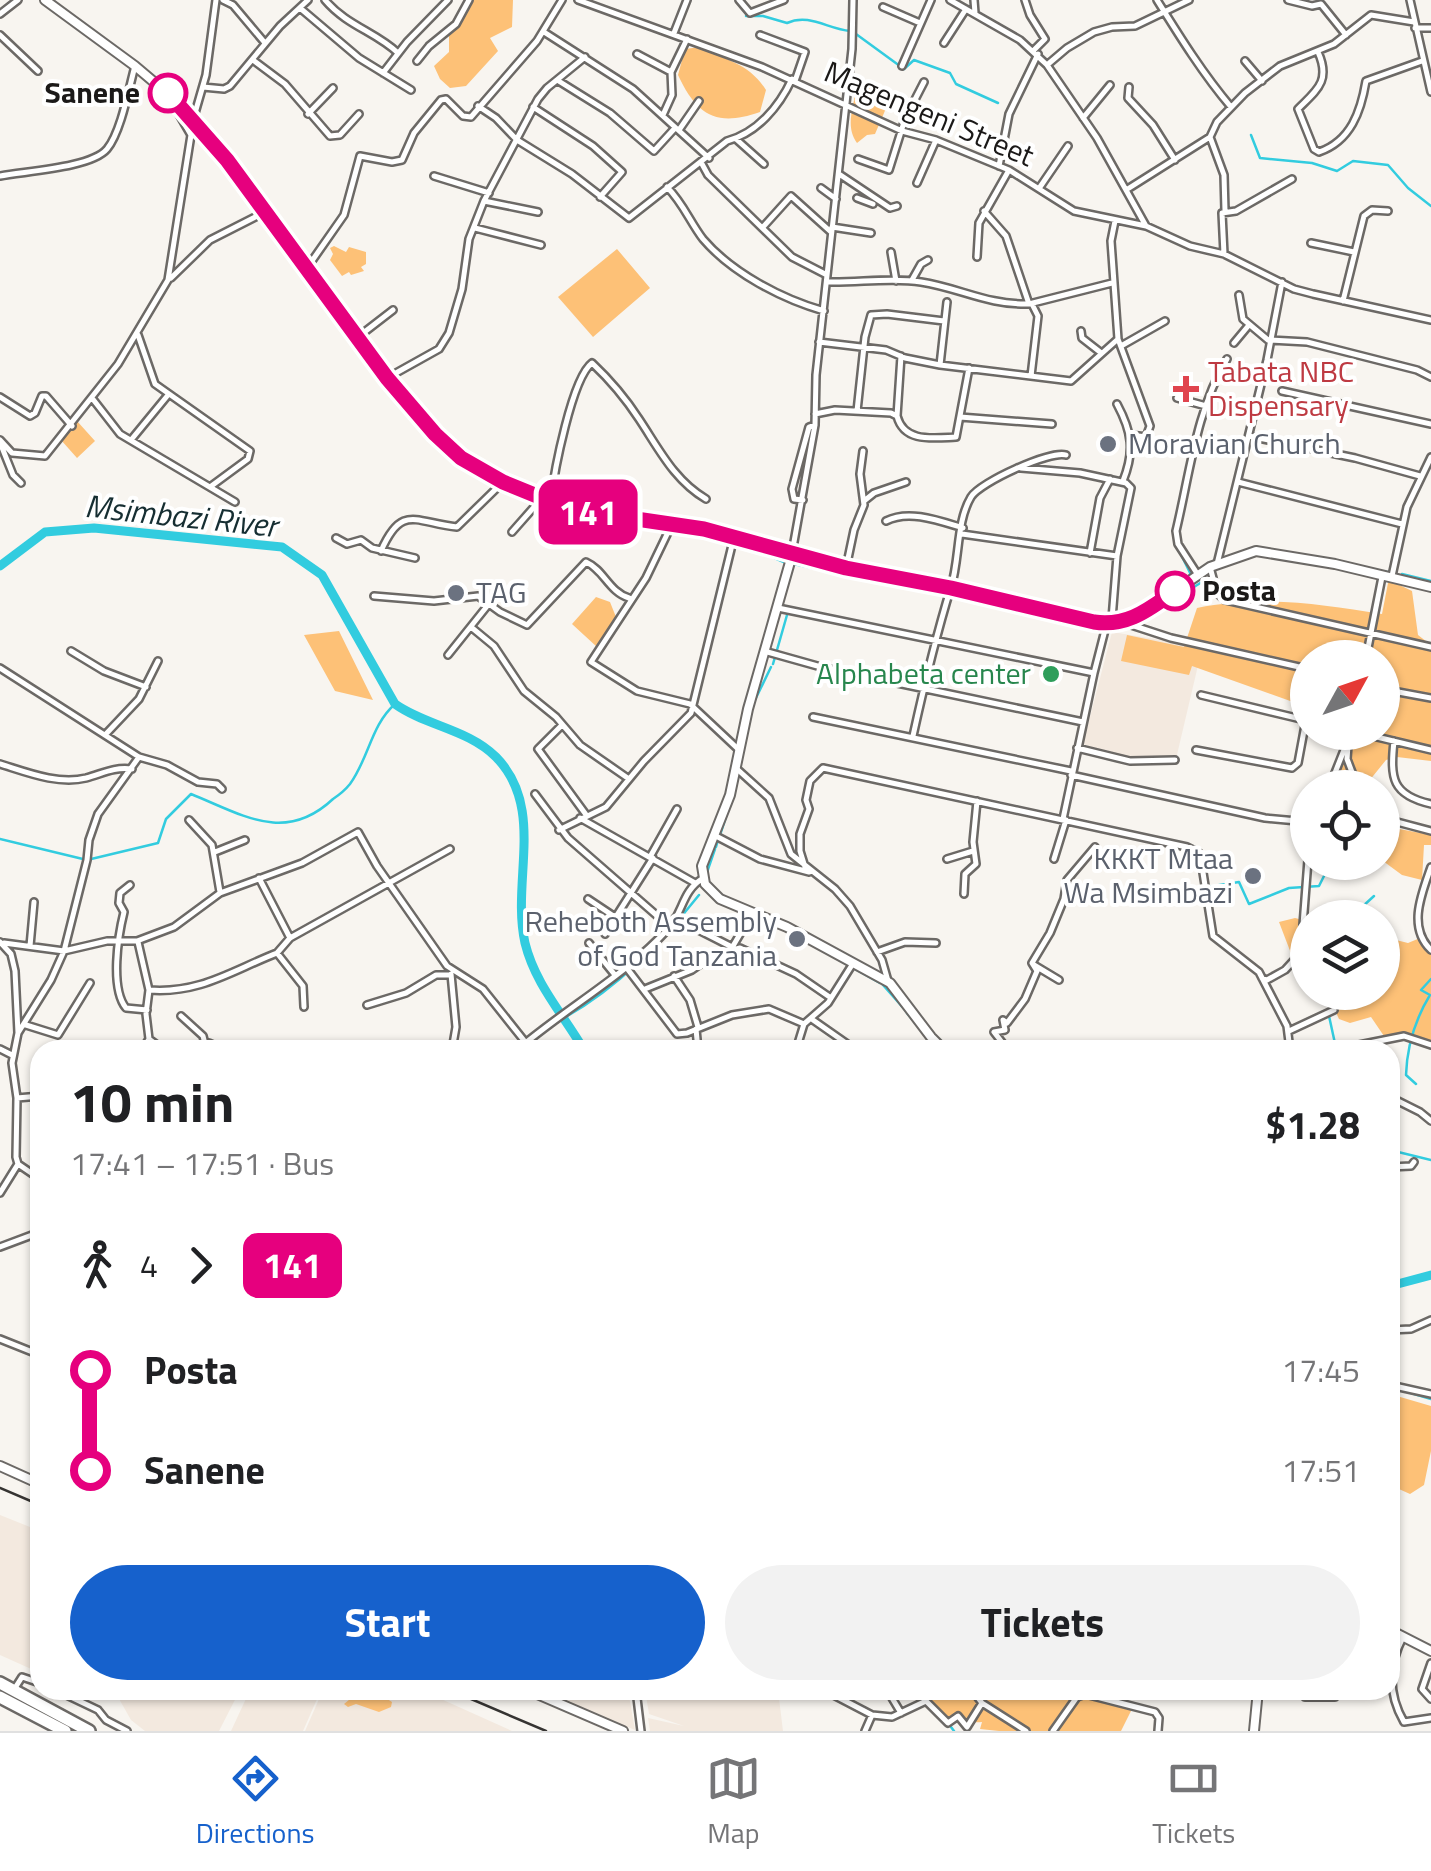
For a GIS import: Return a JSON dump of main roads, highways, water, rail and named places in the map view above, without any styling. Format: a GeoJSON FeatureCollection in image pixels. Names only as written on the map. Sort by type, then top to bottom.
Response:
{"type":"FeatureCollection","features":[{"type":"Feature","properties":{"kind":"highway"},"geometry":{"type":"LineString","coordinates":[[0,1683],[30,1699]]}},
{"type":"Feature","properties":{"kind":"highway"},"geometry":{"type":"LineString","coordinates":[[0,1697],[65,1731]]}},
{"type":"Feature","properties":{"kind":"highway"},"geometry":{"type":"LineString","coordinates":[[32,1700],[89,1731]]}},
{"type":"Feature","properties":{"kind":"main road"},"geometry":{"type":"LineString","coordinates":[[45,0],[180,104],[387,378],[450,449],[503,482],[546,501],[584,512],[734,537],[792,556],[1108,624],[1138,616],[1213,566],[1250,552],[1263,551],[1431,586]]}},
{"type":"Feature","properties":{"kind":"main road"},"geometry":{"type":"LineString","coordinates":[[792,556],[764,651],[737,769],[698,881],[720,899],[786,927],[890,983],[933,1040]]}},
{"type":"Feature","properties":{"kind":"main road"},"geometry":{"type":"LineString","coordinates":[[0,1466],[30,1480]]}},
{"type":"Feature","properties":{"kind":"main road"},"geometry":{"type":"LineString","coordinates":[[1400,1633],[1431,1651]]}},
{"type":"Feature","properties":{"kind":"main road"},"geometry":{"type":"LineString","coordinates":[[551,1700],[623,1731]]}},
{"type":"Feature","properties":{"kind":"main road"},"geometry":{"type":"LineString","coordinates":[[1254,1731],[1256,1700]]}},
{"type":"Feature","properties":{"kind":"waterway"},"geometry":{"type":"LineString","coordinates":[[746,16],[787,23],[811,21],[850,31]]}},
{"type":"Feature","properties":{"kind":"waterway"},"geometry":{"type":"LineString","coordinates":[[856,34],[904,69],[914,60],[950,73],[956,84],[998,103]]}},
{"type":"Feature","properties":{"kind":"waterway"},"geometry":{"type":"LineString","coordinates":[[1251,135],[1260,158],[1312,163],[1337,171],[1353,161],[1388,165],[1431,206]]}},
{"type":"Feature","properties":{"kind":"waterway"},"geometry":{"type":"LineString","coordinates":[[217,141],[306,260]]}},
{"type":"Feature","properties":{"kind":"waterway"},"geometry":{"type":"LineString","coordinates":[[221,159],[231,172]]}},
{"type":"Feature","properties":{"kind":"waterway"},"geometry":{"type":"LineString","coordinates":[[313,269],[331,293]]}},
{"type":"Feature","properties":{"kind":"waterway"},"geometry":{"type":"LineString","coordinates":[[335,299],[344,313]]}},
{"type":"Feature","properties":{"kind":"waterway"},"geometry":{"type":"LineString","coordinates":[[362,337],[372,350]]}},
{"type":"Feature","properties":{"kind":"waterway"},"geometry":{"type":"LineString","coordinates":[[360,348],[368,360]]}},
{"type":"Feature","properties":{"kind":"waterway"},"geometry":{"type":"LineString","coordinates":[[376,354],[390,373]]}},
{"type":"Feature","properties":{"kind":"waterway"},"geometry":{"type":"LineString","coordinates":[[370,363],[382,377]]}},
{"type":"Feature","properties":{"kind":"waterway"},"geometry":{"type":"LineString","coordinates":[[394,379],[421,413]]}},
{"type":"Feature","properties":{"kind":"waterway"},"geometry":{"type":"LineString","coordinates":[[440,446],[461,462]]}},
{"type":"Feature","properties":{"kind":"waterway"},"geometry":{"type":"LineString","coordinates":[[465,464],[481,475]]}},
{"type":"Feature","properties":{"kind":"waterway"},"geometry":{"type":"LineString","coordinates":[[482,464],[548,493]]}},
{"type":"Feature","properties":{"kind":"waterway"},"geometry":{"type":"LineString","coordinates":[[484,476],[491,480]]}},
{"type":"Feature","properties":{"kind":"waterway"},"geometry":{"type":"LineString","coordinates":[[497,484],[537,502]]}},
{"type":"Feature","properties":{"kind":"waterway"},"geometry":{"type":"LineString","coordinates":[[554,495],[578,506],[640,515]]}},
{"type":"Feature","properties":{"kind":"waterway"},"geometry":{"type":"LineString","coordinates":[[1179,507],[1176,542],[1191,575]]}},
{"type":"Feature","properties":{"kind":"waterway"},"geometry":{"type":"LineString","coordinates":[[554,508],[564,539]]}},
{"type":"Feature","properties":{"kind":"waterway"},"geometry":{"type":"LineString","coordinates":[[561,512],[575,518]]}},
{"type":"Feature","properties":{"kind":"waterway"},"geometry":{"type":"LineString","coordinates":[[644,516],[699,524]]}},
{"type":"Feature","properties":{"kind":"waterway"},"geometry":{"type":"LineString","coordinates":[[578,519],[616,523]]}},
{"type":"Feature","properties":{"kind":"waterway"},"geometry":{"type":"LineString","coordinates":[[620,523],[636,525]]}},
{"type":"Feature","properties":{"kind":"waterway"},"geometry":{"type":"LineString","coordinates":[[641,525],[729,543]]}},
{"type":"Feature","properties":{"kind":"waterway"},"geometry":{"type":"LineString","coordinates":[[709,526],[789,548]]}},
{"type":"Feature","properties":{"kind":"waterway","name":"Msimbazi River"},"geometry":{"type":"LineString","coordinates":[[0,566],[45,532],[94,528],[282,547],[322,575],[395,704],[473,740],[496,757],[511,777],[520,799],[523,822],[525,943],[543,985],[578,1040]]}},
{"type":"Feature","properties":{"kind":"waterway"},"geometry":{"type":"LineString","coordinates":[[735,545],[754,550]]}},
{"type":"Feature","properties":{"kind":"waterway"},"geometry":{"type":"LineString","coordinates":[[1219,559],[1254,549]]}},
{"type":"Feature","properties":{"kind":"waterway"},"geometry":{"type":"LineString","coordinates":[[1267,549],[1309,556]]}},
{"type":"Feature","properties":{"kind":"waterway"},"geometry":{"type":"LineString","coordinates":[[758,551],[786,563],[785,567]]}},
{"type":"Feature","properties":{"kind":"waterway"},"geometry":{"type":"LineString","coordinates":[[794,564],[839,574]]}},
{"type":"Feature","properties":{"kind":"waterway"},"geometry":{"type":"LineString","coordinates":[[1365,568],[1392,573]]}},
{"type":"Feature","properties":{"kind":"waterway"},"geometry":{"type":"LineString","coordinates":[[873,570],[918,576]]}},
{"type":"Feature","properties":{"kind":"waterway"},"geometry":{"type":"LineString","coordinates":[[1161,596],[1193,573]]}},
{"type":"Feature","properties":{"kind":"waterway"},"geometry":{"type":"LineString","coordinates":[[841,574],[859,576]]}},
{"type":"Feature","properties":{"kind":"waterway"},"geometry":{"type":"LineString","coordinates":[[1402,574],[1431,581]]}},
{"type":"Feature","properties":{"kind":"waterway"},"geometry":{"type":"LineString","coordinates":[[871,578],[894,584]]}},
{"type":"Feature","properties":{"kind":"waterway"},"geometry":{"type":"LineString","coordinates":[[929,579],[946,580]]}},
{"type":"Feature","properties":{"kind":"waterway"},"geometry":{"type":"LineString","coordinates":[[961,582],[1109,619]]}},
{"type":"Feature","properties":{"kind":"waterway"},"geometry":{"type":"LineString","coordinates":[[1132,625],[1202,582]]}},
{"type":"Feature","properties":{"kind":"waterway"},"geometry":{"type":"LineString","coordinates":[[900,585],[913,588]]}},
{"type":"Feature","properties":{"kind":"waterway"},"geometry":{"type":"LineString","coordinates":[[917,589],[926,591]]}},
{"type":"Feature","properties":{"kind":"waterway"},"geometry":{"type":"LineString","coordinates":[[932,592],[943,595]]}},
{"type":"Feature","properties":{"kind":"waterway"},"geometry":{"type":"LineString","coordinates":[[952,597],[1008,608]]}},
{"type":"Feature","properties":{"kind":"waterway"},"geometry":{"type":"LineString","coordinates":[[1132,614],[1155,600]]}},
{"type":"Feature","properties":{"kind":"waterway"},"geometry":{"type":"LineString","coordinates":[[1015,610],[1027,612]]}},
{"type":"Feature","properties":{"kind":"waterway"},"geometry":{"type":"LineString","coordinates":[[1034,614],[1043,616]]}},
{"type":"Feature","properties":{"kind":"waterway"},"geometry":{"type":"LineString","coordinates":[[773,664],[787,615]]}},
{"type":"Feature","properties":{"kind":"waterway"},"geometry":{"type":"LineString","coordinates":[[1049,617],[1055,619]]}},
{"type":"Feature","properties":{"kind":"waterway"},"geometry":{"type":"LineString","coordinates":[[1060,620],[1067,621]]}},
{"type":"Feature","properties":{"kind":"waterway"},"geometry":{"type":"LineString","coordinates":[[1072,622],[1085,625]]}},
{"type":"Feature","properties":{"kind":"waterway"},"geometry":{"type":"LineString","coordinates":[[1088,626],[1102,630]]}},
{"type":"Feature","properties":{"kind":"waterway"},"geometry":{"type":"LineString","coordinates":[[1108,630],[1125,627]]}},
{"type":"Feature","properties":{"kind":"waterway"},"geometry":{"type":"LineString","coordinates":[[754,702],[771,667]]}},
{"type":"Feature","properties":{"kind":"waterway"},"geometry":{"type":"LineString","coordinates":[[0,839],[87,860],[158,843],[166,819],[191,794],[246,817],[281,823],[298,820],[315,813],[350,784],[381,722],[395,704]]}},
{"type":"Feature","properties":{"kind":"waterway"},"geometry":{"type":"LineString","coordinates":[[720,835],[733,795]]}},
{"type":"Feature","properties":{"kind":"waterway"},"geometry":{"type":"LineString","coordinates":[[716,847],[718,840]]}},
{"type":"Feature","properties":{"kind":"waterway"},"geometry":{"type":"LineString","coordinates":[[706,875],[715,849]]}},
{"type":"Feature","properties":{"kind":"waterway"},"geometry":{"type":"LineString","coordinates":[[1207,887],[1239,882],[1249,904],[1289,888],[1319,886],[1322,880]]}},
{"type":"Feature","properties":{"kind":"waterway"},"geometry":{"type":"LineString","coordinates":[[562,1019],[601,994],[636,964],[699,895]]}},
{"type":"Feature","properties":{"kind":"waterway"},"geometry":{"type":"LineString","coordinates":[[1370,900],[1374,896]]}},
{"type":"Feature","properties":{"kind":"waterway"},"geometry":{"type":"LineString","coordinates":[[816,947],[880,983]]}},
{"type":"Feature","properties":{"kind":"waterway"},"geometry":{"type":"LineString","coordinates":[[1416,1084],[1406,1075],[1408,1054],[1430,995],[1421,990],[1431,979]]}},
{"type":"Feature","properties":{"kind":"waterway"},"geometry":{"type":"LineString","coordinates":[[883,985],[906,1011]]}},
{"type":"Feature","properties":{"kind":"waterway"},"geometry":{"type":"LineString","coordinates":[[907,1013],[916,1024]]}},
{"type":"Feature","properties":{"kind":"waterway"},"geometry":{"type":"LineString","coordinates":[[1329,1016],[1334,1040]]}},
{"type":"Feature","properties":{"kind":"waterway"},"geometry":{"type":"LineString","coordinates":[[1400,1152],[1431,1160]]}},
{"type":"Feature","properties":{"kind":"waterway","name":"Msimbazi River"},"geometry":{"type":"LineString","coordinates":[[1400,1283],[1431,1275]]}},
{"type":"Feature","properties":{"kind":"waterway"},"geometry":{"type":"LineString","coordinates":[[1415,1330],[1431,1323]]}},
{"type":"Feature","properties":{"kind":"waterway"},"geometry":{"type":"LineString","coordinates":[[1400,1333],[1407,1332]]}},
{"type":"Feature","properties":{"kind":"waterway"},"geometry":{"type":"LineString","coordinates":[[1400,1390],[1431,1399]]}},
{"type":"Feature","properties":{"kind":"waterway"},"geometry":{"type":"LineString","coordinates":[[995,1714],[1014,1726]]}},
{"type":"Feature","properties":{"kind":"waterway"},"geometry":{"type":"LineString","coordinates":[[1161,1715],[1161,1731]]}},
{"type":"Feature","properties":{"kind":"waterway"},"geometry":{"type":"LineString","coordinates":[[948,1723],[954,1731]]}},
{"type":"Feature","properties":{"kind":"railway"},"geometry":{"type":"LineString","coordinates":[[0,1488],[30,1501]]}},
{"type":"Feature","properties":{"kind":"railway"},"geometry":{"type":"LineString","coordinates":[[473,1700],[546,1731]]}},
{"type":"Feature","properties":{"kind":"place","name":"Sanene"},"geometry":{"type":"Point","coordinates":[168,93]}},
{"type":"Feature","properties":{"kind":"place","name":"Tabata NBC Dispensary"},"geometry":{"type":"Point","coordinates":[1186,389]}},
{"type":"Feature","properties":{"kind":"place","name":"Moravian Church"},"geometry":{"type":"Point","coordinates":[1108,444]}},
{"type":"Feature","properties":{"kind":"place","name":"Posta"},"geometry":{"type":"Point","coordinates":[1175,591]}},
{"type":"Feature","properties":{"kind":"place","name":"TAG"},"geometry":{"type":"Point","coordinates":[456,593]}},
{"type":"Feature","properties":{"kind":"place","name":"Alphabeta center"},"geometry":{"type":"Point","coordinates":[1051,674]}},
{"type":"Feature","properties":{"kind":"place","name":"KKKT Mtaa Wa Msimbazi"},"geometry":{"type":"Point","coordinates":[1253,876]}},
{"type":"Feature","properties":{"kind":"place","name":"Reheboth Assembly of God Tanzania"},"geometry":{"type":"Point","coordinates":[797,939]}}]}
